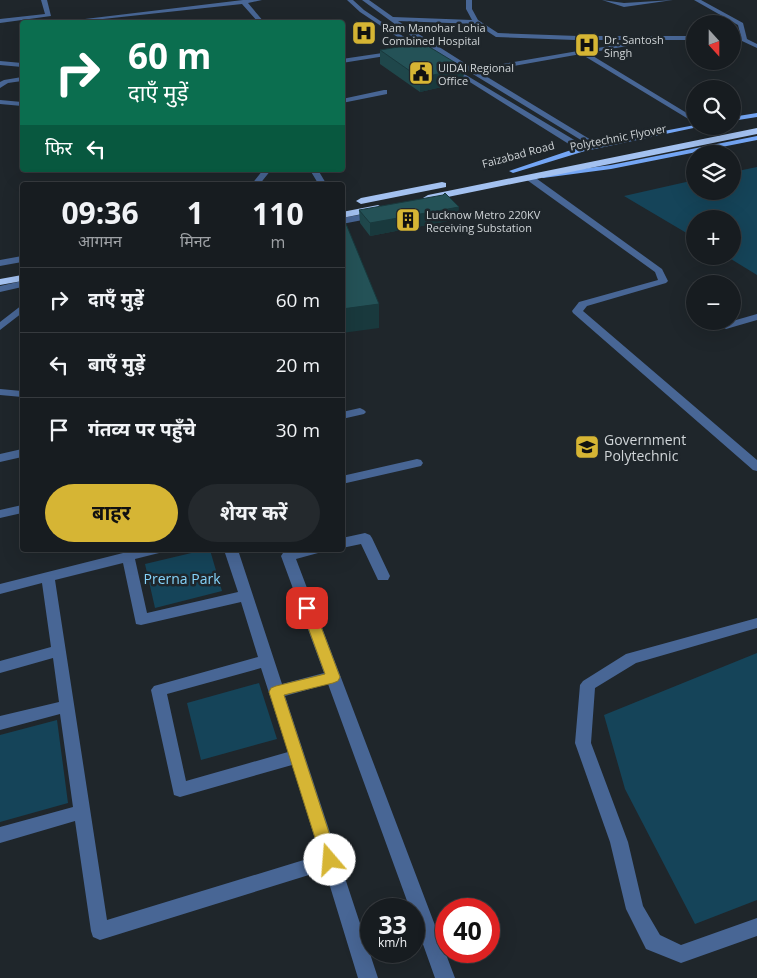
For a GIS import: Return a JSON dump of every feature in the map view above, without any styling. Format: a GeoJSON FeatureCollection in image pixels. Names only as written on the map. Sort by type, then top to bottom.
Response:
{"type":"FeatureCollection","features":[{"type":"Feature","properties":{"kind":"highway","name":"Polytechnic Flyover"},"geometry":{"type":"LineString","coordinates":[[513,171],[757,122]]}},
{"type":"Feature","properties":{"kind":"highway","name":"Polytechnic Flyover"},"geometry":{"type":"LineString","coordinates":[[345,214],[757,131]]}},
{"type":"Feature","properties":{"kind":"highway","name":"Faizabad Road"},"geometry":{"type":"LineString","coordinates":[[345,203],[513,171]]}},
{"type":"Feature","properties":{"kind":"highway"},"geometry":{"type":"LineString","coordinates":[[0,272],[20,267]]}},
{"type":"Feature","properties":{"kind":"highway"},"geometry":{"type":"LineString","coordinates":[[0,282],[20,278]]}},
{"type":"Feature","properties":{"kind":"main road"},"geometry":{"type":"LineString","coordinates":[[741,118],[757,114]]}},
{"type":"Feature","properties":{"kind":"main road","name":"Faizabad Road"},"geometry":{"type":"LineString","coordinates":[[513,171],[583,149],[686,129]]}},
{"type":"Feature","properties":{"kind":"main road","name":"Faizabad Road"},"geometry":{"type":"LineString","coordinates":[[530,178],[611,167],[757,138]]}},
{"type":"Feature","properties":{"kind":"street"},"geometry":{"type":"LineString","coordinates":[[44,0],[53,20]]}},
{"type":"Feature","properties":{"kind":"street"},"geometry":{"type":"LineString","coordinates":[[123,20],[259,0]]}},
{"type":"Feature","properties":{"kind":"street"},"geometry":{"type":"LineString","coordinates":[[350,0],[410,48],[420,50],[436,60]]}},
{"type":"Feature","properties":{"kind":"street"},"geometry":{"type":"LineString","coordinates":[[365,0],[371,0]]}},
{"type":"Feature","properties":{"kind":"street"},"geometry":{"type":"LineString","coordinates":[[365,0],[424,42],[598,146]]}},
{"type":"Feature","properties":{"kind":"street"},"geometry":{"type":"LineString","coordinates":[[469,0],[469,9],[478,22],[496,35],[578,38],[686,38]]}},
{"type":"Feature","properties":{"kind":"street"},"geometry":{"type":"LineString","coordinates":[[605,0],[624,5],[670,0]]}},
{"type":"Feature","properties":{"kind":"street"},"geometry":{"type":"LineString","coordinates":[[698,0],[741,24],[741,39],[757,46]]}},
{"type":"Feature","properties":{"kind":"street"},"geometry":{"type":"LineString","coordinates":[[244,2],[259,20]]}},
{"type":"Feature","properties":{"kind":"street"},"geometry":{"type":"LineString","coordinates":[[0,21],[49,15]]}},
{"type":"Feature","properties":{"kind":"street"},"geometry":{"type":"LineString","coordinates":[[390,19],[478,22]]}},
{"type":"Feature","properties":{"kind":"street"},"geometry":{"type":"LineString","coordinates":[[473,71],[631,44],[632,37]]}},
{"type":"Feature","properties":{"kind":"street"},"geometry":{"type":"LineString","coordinates":[[578,38],[582,52],[686,116]]}},
{"type":"Feature","properties":{"kind":"street"},"geometry":{"type":"LineString","coordinates":[[345,57],[410,48],[424,42]]}},
{"type":"Feature","properties":{"kind":"street"},"geometry":{"type":"LineString","coordinates":[[420,50],[433,47]]}},
{"type":"Feature","properties":{"kind":"street"},"geometry":{"type":"LineString","coordinates":[[345,58],[351,60],[400,52]]}},
{"type":"Feature","properties":{"kind":"street"},"geometry":{"type":"LineString","coordinates":[[0,58],[20,59]]}},
{"type":"Feature","properties":{"kind":"street"},"geometry":{"type":"LineString","coordinates":[[0,63],[20,65]]}},
{"type":"Feature","properties":{"kind":"street"},"geometry":{"type":"LineString","coordinates":[[445,65],[583,149]]}},
{"type":"Feature","properties":{"kind":"street"},"geometry":{"type":"LineString","coordinates":[[0,86],[6,81],[20,79]]}},
{"type":"Feature","properties":{"kind":"street"},"geometry":{"type":"LineString","coordinates":[[345,100],[384,92]]}},
{"type":"Feature","properties":{"kind":"street"},"geometry":{"type":"LineString","coordinates":[[0,102],[20,104]]}},
{"type":"Feature","properties":{"kind":"street"},"geometry":{"type":"LineString","coordinates":[[522,112],[536,109]]}},
{"type":"Feature","properties":{"kind":"street"},"geometry":{"type":"LineString","coordinates":[[257,182],[265,172]]}},
{"type":"Feature","properties":{"kind":"street"},"geometry":{"type":"LineString","coordinates":[[530,178],[658,271],[663,281],[583,304],[577,311],[757,467]]}},
{"type":"Feature","properties":{"kind":"street"},"geometry":{"type":"LineString","coordinates":[[419,206],[439,203],[450,194]]}},
{"type":"Feature","properties":{"kind":"street"},"geometry":{"type":"LineString","coordinates":[[345,220],[390,212]]}},
{"type":"Feature","properties":{"kind":"street"},"geometry":{"type":"LineString","coordinates":[[0,263],[20,259]]}},
{"type":"Feature","properties":{"kind":"street"},"geometry":{"type":"LineString","coordinates":[[0,289],[20,284]]}},
{"type":"Feature","properties":{"kind":"street"},"geometry":{"type":"LineString","coordinates":[[0,327],[20,310]]}},
{"type":"Feature","properties":{"kind":"street"},"geometry":{"type":"LineString","coordinates":[[741,322],[757,317]]}},
{"type":"Feature","properties":{"kind":"street"},"geometry":{"type":"LineString","coordinates":[[0,392],[20,394]]}},
{"type":"Feature","properties":{"kind":"street"},"geometry":{"type":"LineString","coordinates":[[345,415],[360,412]]}},
{"type":"Feature","properties":{"kind":"street"},"geometry":{"type":"LineString","coordinates":[[0,458],[20,453]]}},
{"type":"Feature","properties":{"kind":"street"},"geometry":{"type":"LineString","coordinates":[[345,479],[417,463]]}},
{"type":"Feature","properties":{"kind":"street"},"geometry":{"type":"LineString","coordinates":[[0,514],[20,509]]}},
{"type":"Feature","properties":{"kind":"street"},"geometry":{"type":"LineString","coordinates":[[345,542],[365,538],[383,576]]}},
{"type":"Feature","properties":{"kind":"street"},"geometry":{"type":"LineString","coordinates":[[0,589],[48,577],[104,556],[128,556],[145,552]]}},
{"type":"Feature","properties":{"kind":"street"},"geometry":{"type":"LineString","coordinates":[[232,552],[368,978]]}},
{"type":"Feature","properties":{"kind":"street"},"geometry":{"type":"LineString","coordinates":[[305,552],[288,556],[445,978]]}},
{"type":"Feature","properties":{"kind":"street"},"geometry":{"type":"LineString","coordinates":[[128,556],[141,620],[245,596]]}},
{"type":"Feature","properties":{"kind":"street"},"geometry":{"type":"LineString","coordinates":[[48,577],[100,932],[330,860]]}},
{"type":"Feature","properties":{"kind":"street"},"geometry":{"type":"LineString","coordinates":[[757,623],[631,658],[588,685],[583,743],[618,842],[635,909],[653,942],[681,954],[757,927]]}},
{"type":"Feature","properties":{"kind":"street"},"geometry":{"type":"LineString","coordinates":[[0,667],[58,651]]}},
{"type":"Feature","properties":{"kind":"street"},"geometry":{"type":"LineString","coordinates":[[266,660],[159,690],[180,790],[296,757]]}},
{"type":"Feature","properties":{"kind":"street"},"geometry":{"type":"LineString","coordinates":[[276,692],[333,677]]}},
{"type":"Feature","properties":{"kind":"street"},"geometry":{"type":"LineString","coordinates":[[0,724],[66,706]]}},
{"type":"Feature","properties":{"kind":"street"},"geometry":{"type":"LineString","coordinates":[[0,835],[82,812]]}},
{"type":"Feature","properties":{"kind":"green space"},"geometry":{"type":"Polygon","coordinates":[[[757,167],[757,275],[741,265],[741,210],[686,210],[686,233],[624,196],[686,182],[686,200],[741,200],[741,170],[757,167]]]}},
{"type":"Feature","properties":{"kind":"green space","name":"Prerna Park"},"geometry":{"type":"Polygon","coordinates":[[[196,552],[211,552],[222,591],[155,608],[145,564],[196,552]]]}},
{"type":"Feature","properties":{"kind":"green space"},"geometry":{"type":"Polygon","coordinates":[[[757,653],[757,900],[695,924],[625,789],[604,715],[757,653]]]}},
{"type":"Feature","properties":{"kind":"green space"},"geometry":{"type":"Polygon","coordinates":[[[259,683],[277,739],[201,760],[187,703],[259,683]]]}},
{"type":"Feature","properties":{"kind":"green space"},"geometry":{"type":"Polygon","coordinates":[[[57,720],[68,803],[0,822],[0,735],[57,720]]]}},
{"type":"Feature","properties":{"kind":"building"},"geometry":{"type":"Polygon","coordinates":[[[423,43],[464,68],[420,78],[380,50],[423,43]]]}},
{"type":"Feature","properties":{"kind":"building"},"geometry":{"type":"Polygon","coordinates":[[[445,193],[459,207],[370,223],[359,210],[443,195],[445,193]]]}},
{"type":"Feature","properties":{"kind":"building"},"geometry":{"type":"Polygon","coordinates":[[[345,221],[379,304],[345,309],[345,221]]]}},
{"type":"Feature","properties":{"kind":"place","name":"Ram Manohar Lohia Combined Hospital"},"geometry":{"type":"Point","coordinates":[364,33]}},
{"type":"Feature","properties":{"kind":"place","name":"Dr. Santosh Singh"},"geometry":{"type":"Point","coordinates":[587,45]}},
{"type":"Feature","properties":{"kind":"place","name":"UIDAI Regional Office"},"geometry":{"type":"Point","coordinates":[421,73]}},
{"type":"Feature","properties":{"kind":"place","name":"Lucknow Metro 220KV Receiving Substation"},"geometry":{"type":"Point","coordinates":[408,220]}},
{"type":"Feature","properties":{"kind":"place","name":"Government Polytechnic"},"geometry":{"type":"Point","coordinates":[587,447]}},
{"type":"Feature","properties":{"kind":"route"},"geometry":{"type":"LineString","coordinates":[[307,608],[333,677],[276,692],[330,860]]}}]}
